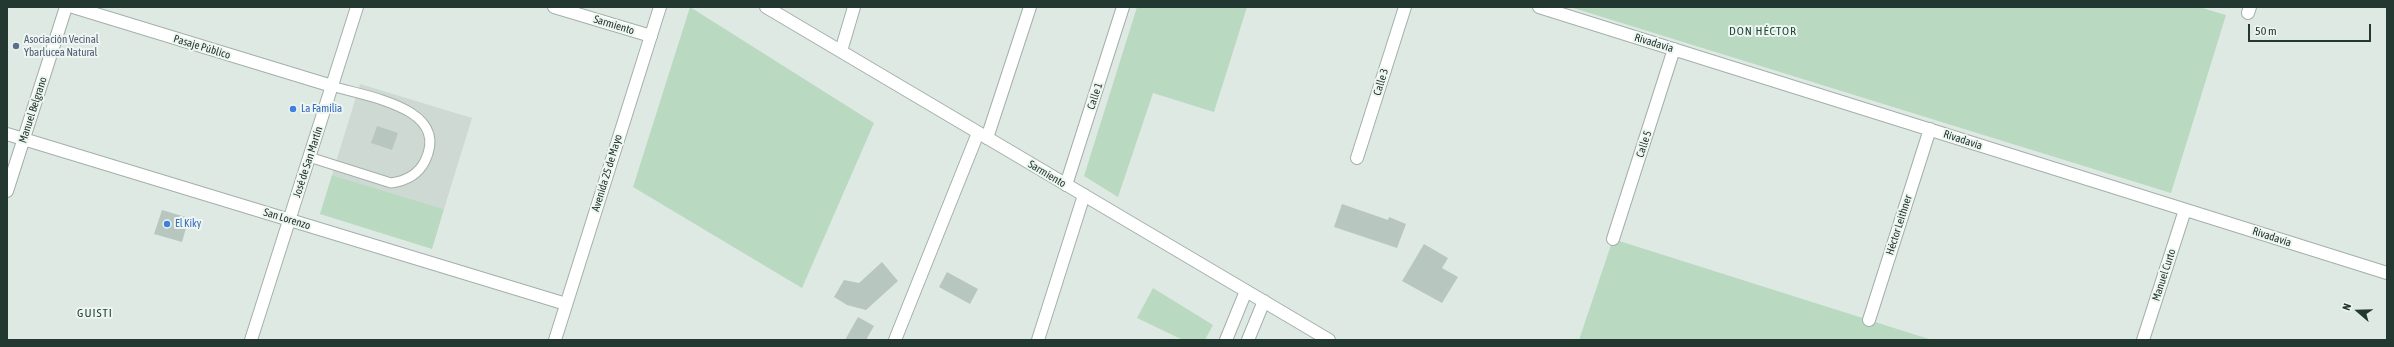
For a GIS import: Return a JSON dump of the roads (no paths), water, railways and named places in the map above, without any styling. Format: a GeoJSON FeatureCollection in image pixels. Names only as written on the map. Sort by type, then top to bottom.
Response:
{"type":"FeatureCollection","features":[{"type":"Feature","properties":{"kind":"street","name":"Manuel Belgrano"},"geometry":{"type":"LineString","coordinates":[[7,191],[66,7]]}},
{"type":"Feature","properties":{"kind":"street","name":"Pasaje Público"},"geometry":{"type":"LineString","coordinates":[[73,7],[332,86]]}},
{"type":"Feature","properties":{"kind":"street","name":"José de San Martín"},"geometry":{"type":"LineString","coordinates":[[251,340],[357,7]]}},
{"type":"Feature","properties":{"kind":"street","name":"Sarmiento"},"geometry":{"type":"LineString","coordinates":[[554,7],[651,36]]}},
{"type":"Feature","properties":{"kind":"street","name":"Avenida 25 de Mayo"},"geometry":{"type":"LineString","coordinates":[[555,340],[660,7]]}},
{"type":"Feature","properties":{"kind":"street","name":"Sarmiento"},"geometry":{"type":"LineString","coordinates":[[766,7],[1329,340]]}},
{"type":"Feature","properties":{"kind":"street"},"geometry":{"type":"LineString","coordinates":[[841,51],[854,7]]}},
{"type":"Feature","properties":{"kind":"street"},"geometry":{"type":"LineString","coordinates":[[895,340],[983,135],[1030,7]]}},
{"type":"Feature","properties":{"kind":"street","name":"Calle 1"},"geometry":{"type":"LineString","coordinates":[[1066,185],[1123,7]]}},
{"type":"Feature","properties":{"kind":"street","name":"Calle 3"},"geometry":{"type":"LineString","coordinates":[[1357,158],[1405,7]]}},
{"type":"Feature","properties":{"kind":"street","name":"Rivadavia"},"geometry":{"type":"LineString","coordinates":[[1539,7],[2387,273]]}},
{"type":"Feature","properties":{"kind":"street","name":"Calle 5"},"geometry":{"type":"LineString","coordinates":[[1613,239],[1674,49]]}},
{"type":"Feature","properties":{"kind":"street","name":"Héctor Leithner"},"geometry":{"type":"LineString","coordinates":[[1869,320],[1930,130]]}},
{"type":"Feature","properties":{"kind":"street","name":"San Lorenzo"},"geometry":{"type":"LineString","coordinates":[[7,134],[566,304]]}},
{"type":"Feature","properties":{"kind":"street"},"geometry":{"type":"LineString","coordinates":[[1038,340],[1084,195]]}},
{"type":"Feature","properties":{"kind":"street","name":"Manuel Curto"},"geometry":{"type":"LineString","coordinates":[[2143,340],[2185,210]]}},
{"type":"Feature","properties":{"kind":"street"},"geometry":{"type":"LineString","coordinates":[[1226,340],[1246,290]]}},
{"type":"Feature","properties":{"kind":"street"},"geometry":{"type":"LineString","coordinates":[[1248,340],[1264,301]]}},
{"type":"Feature","properties":{"kind":"lane"},"geometry":{"type":"LineString","coordinates":[[309,157],[391,183],[404,181],[416,173],[425,161],[429,145],[429,130],[419,117],[404,108],[332,86]]}},
{"type":"Feature","properties":{"kind":"place","name":"Asociación Vecinal Ybarlucea Natural"},"geometry":{"type":"Point","coordinates":[16,46]}},
{"type":"Feature","properties":{"kind":"place","name":"La Familia"},"geometry":{"type":"Point","coordinates":[293,109]}},
{"type":"Feature","properties":{"kind":"place","name":"El Kiky"},"geometry":{"type":"Point","coordinates":[167,224]}},
{"type":"Feature","properties":{"kind":"district","name":"DON HÉCTOR"},"geometry":{"type":"Point","coordinates":[1763,31]}},
{"type":"Feature","properties":{"kind":"district","name":"GUISTI"},"geometry":{"type":"Point","coordinates":[95,313]}}]}
